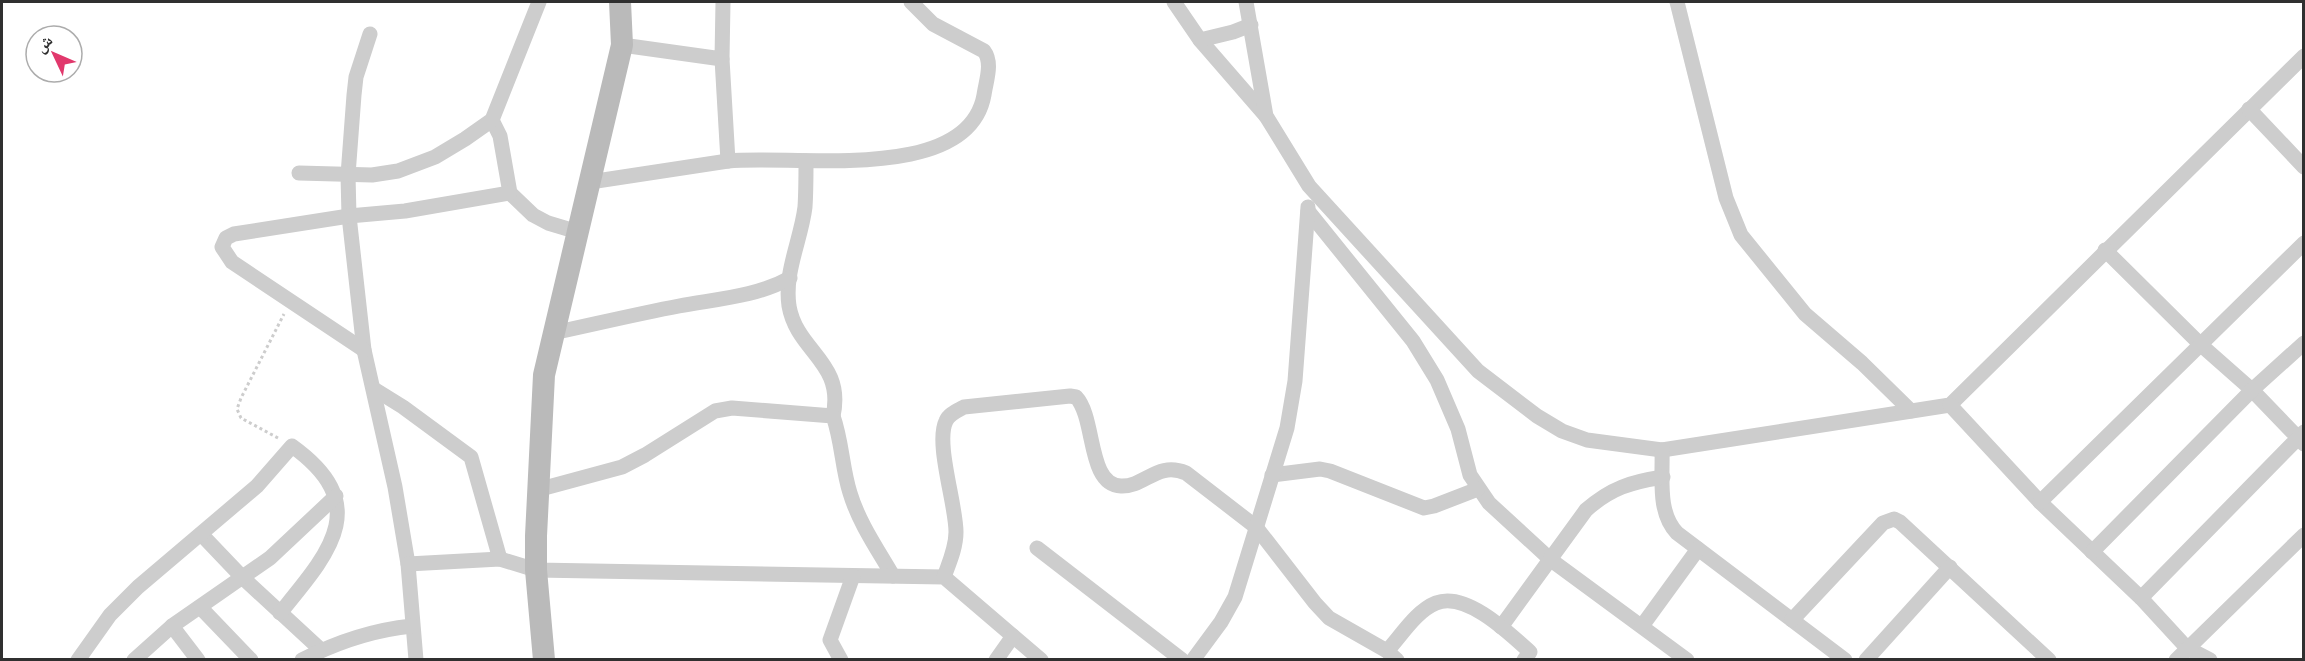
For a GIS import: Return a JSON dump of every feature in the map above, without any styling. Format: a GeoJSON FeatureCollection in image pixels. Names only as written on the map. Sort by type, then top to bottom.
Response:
{"type":"FeatureCollection","features":[{"type":"Feature","properties":{"kind":"street"},"geometry":{"type":"LineString","coordinates":[[299,173],[372,175],[398,171],[435,157],[492,120],[539,2]]}},
{"type":"Feature","properties":{"kind":"street"},"geometry":{"type":"LineString","coordinates":[[544,660],[536,570],[537,490],[544,375],[622,45],[621,2]]}},
{"type":"Feature","properties":{"kind":"street"},"geometry":{"type":"LineString","coordinates":[[723,2],[722,59],[728,161]]}},
{"type":"Feature","properties":{"kind":"street"},"geometry":{"type":"LineString","coordinates":[[590,182],[758,158],[806,161],[904,156],[920,153],[955,138],[971,124],[982,104],[989,65],[988,56],[984,51],[933,24],[911,2]]}},
{"type":"Feature","properties":{"kind":"street"},"geometry":{"type":"LineString","coordinates":[[1174,2],[1200,40],[1266,116],[1309,186],[1478,371],[1537,416],[1562,431],[1587,440],[1662,450],[1950,405],[2304,56]]}},
{"type":"Feature","properties":{"kind":"street"},"geometry":{"type":"LineString","coordinates":[[1246,2],[1266,116]]}},
{"type":"Feature","properties":{"kind":"street"},"geometry":{"type":"LineString","coordinates":[[1677,2],[1726,198],[1741,235],[1805,314],[1862,363],[1911,411]]}},
{"type":"Feature","properties":{"kind":"street"},"geometry":{"type":"LineString","coordinates":[[1200,40],[1251,26]]}},
{"type":"Feature","properties":{"kind":"street"},"geometry":{"type":"LineString","coordinates":[[370,34],[356,76],[348,175],[349,216],[364,350],[395,487],[408,564],[416,660]]}},
{"type":"Feature","properties":{"kind":"street"},"geometry":{"type":"LineString","coordinates":[[622,45],[722,59]]}},
{"type":"Feature","properties":{"kind":"street"},"geometry":{"type":"LineString","coordinates":[[2249,109],[2304,167]]}},
{"type":"Feature","properties":{"kind":"street"},"geometry":{"type":"LineString","coordinates":[[492,120],[500,136],[510,193],[533,215],[548,224],[578,232]]}},
{"type":"Feature","properties":{"kind":"street"},"geometry":{"type":"LineString","coordinates":[[806,161],[805,208],[790,278],[789,304],[793,321],[835,386],[837,400],[833,416],[840,437],[852,501],[893,576]]}},
{"type":"Feature","properties":{"kind":"street"},"geometry":{"type":"LineString","coordinates":[[1194,660],[1221,622],[1235,597],[1287,428],[1295,381],[1309,186]]}},
{"type":"Feature","properties":{"kind":"street"},"geometry":{"type":"LineString","coordinates":[[364,350],[232,262],[222,247],[226,238],[234,234],[349,216],[405,211],[510,193]]}},
{"type":"Feature","properties":{"kind":"street"},"geometry":{"type":"LineString","coordinates":[[1308,211],[1419,351],[1437,380],[1454,419],[1470,475],[1489,503],[1551,560],[1683,658]]}},
{"type":"Feature","properties":{"kind":"street"},"geometry":{"type":"LineString","coordinates":[[2040,502],[2304,243]]}},
{"type":"Feature","properties":{"kind":"street"},"geometry":{"type":"LineString","coordinates":[[2105,250],[2201,345],[2302,438],[2141,598]]}},
{"type":"Feature","properties":{"kind":"street"},"geometry":{"type":"LineString","coordinates":[[553,333],[678,306],[748,294],[790,278]]}},
{"type":"Feature","properties":{"kind":"street"},"geometry":{"type":"LineString","coordinates":[[2092,552],[2252,390],[2304,342]]}},
{"type":"Feature","properties":{"kind":"street"},"geometry":{"type":"LineString","coordinates":[[374,389],[403,407],[471,457],[500,558]]}},
{"type":"Feature","properties":{"kind":"street"},"geometry":{"type":"LineString","coordinates":[[944,577],[953,552],[956,534],[950,483],[944,459],[943,432],[946,420],[954,412],[964,407],[1070,396],[1076,397],[1085,409],[1098,468],[1105,480],[1114,485],[1125,486],[1163,470],[1175,468],[1194,478],[1256,527],[1329,618],[1392,656],[1420,614],[1437,603],[1465,603],[1501,627],[1532,657]]}},
{"type":"Feature","properties":{"kind":"street"},"geometry":{"type":"LineString","coordinates":[[1950,405],[2040,502],[2141,598],[2187,648],[2210,660]]}},
{"type":"Feature","properties":{"kind":"street"},"geometry":{"type":"LineString","coordinates":[[537,490],[622,467],[715,411],[732,408],[833,416]]}},
{"type":"Feature","properties":{"kind":"street"},"geometry":{"type":"LineString","coordinates":[[78,660],[111,615],[131,594],[178,551],[257,486],[292,446],[310,459],[324,474],[336,496],[338,518],[334,537],[310,576],[280,613]]}},
{"type":"Feature","properties":{"kind":"street"},"geometry":{"type":"LineString","coordinates":[[1662,450],[1664,512],[1669,525],[1845,660]]}},
{"type":"Feature","properties":{"kind":"street"},"geometry":{"type":"LineString","coordinates":[[1272,475],[1320,469],[1330,471],[1424,508],[1478,489]]}},
{"type":"Feature","properties":{"kind":"street"},"geometry":{"type":"LineString","coordinates":[[1501,627],[1586,510],[1603,495],[1623,486],[1663,477]]}},
{"type":"Feature","properties":{"kind":"street"},"geometry":{"type":"LineString","coordinates":[[134,660],[172,626],[270,558],[336,496]]}},
{"type":"Feature","properties":{"kind":"street"},"geometry":{"type":"LineString","coordinates":[[1792,620],[1888,519],[1894,519],[1950,567],[2049,660]]}},
{"type":"Feature","properties":{"kind":"street"},"geometry":{"type":"LineString","coordinates":[[201,534],[242,577],[321,650]]}},
{"type":"Feature","properties":{"kind":"street"},"geometry":{"type":"LineString","coordinates":[[2176,660],[2304,535]]}},
{"type":"Feature","properties":{"kind":"street"},"geometry":{"type":"LineString","coordinates":[[1037,548],[1182,660]]}},
{"type":"Feature","properties":{"kind":"street"},"geometry":{"type":"LineString","coordinates":[[1642,626],[1698,549]]}},
{"type":"Feature","properties":{"kind":"street"},"geometry":{"type":"LineString","coordinates":[[408,564],[500,558],[536,570],[944,577],[1041,660]]}},
{"type":"Feature","properties":{"kind":"street"},"geometry":{"type":"LineString","coordinates":[[1866,660],[1950,567]]}},
{"type":"Feature","properties":{"kind":"street"},"geometry":{"type":"LineString","coordinates":[[841,660],[830,640],[853,576]]}},
{"type":"Feature","properties":{"kind":"street"},"geometry":{"type":"LineString","coordinates":[[200,607],[251,660]]}},
{"type":"Feature","properties":{"kind":"street"},"geometry":{"type":"LineString","coordinates":[[172,626],[198,660]]}},
{"type":"Feature","properties":{"kind":"street"},"geometry":{"type":"LineString","coordinates":[[302,660],[321,650],[384,629],[412,626]]}},
{"type":"Feature","properties":{"kind":"street"},"geometry":{"type":"LineString","coordinates":[[996,660],[1013,636]]}},
{"type":"Feature","properties":{"kind":"path"},"geometry":{"type":"LineString","coordinates":[[290,302],[237,409],[241,418],[292,446]]}}]}
